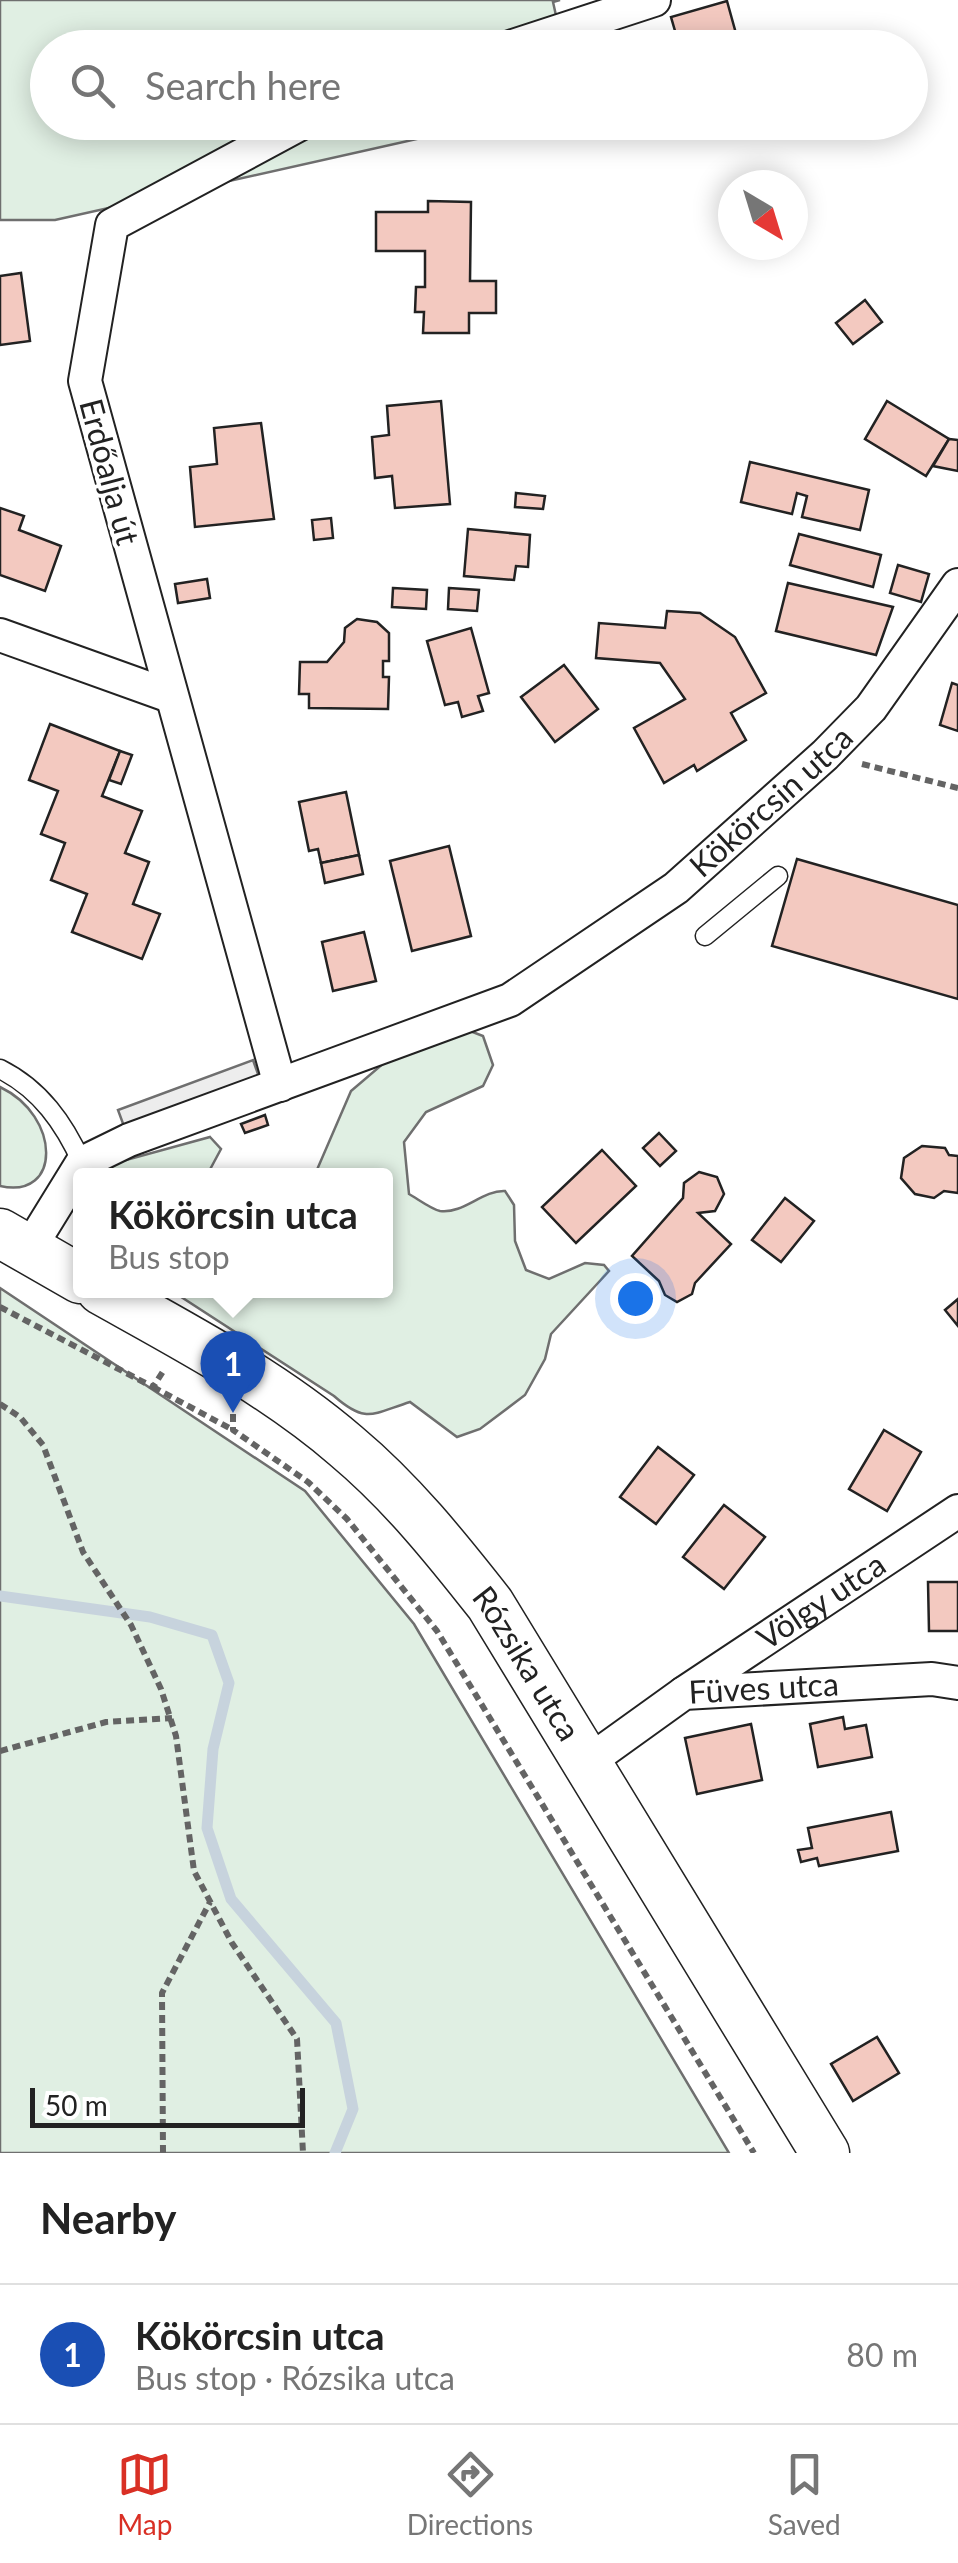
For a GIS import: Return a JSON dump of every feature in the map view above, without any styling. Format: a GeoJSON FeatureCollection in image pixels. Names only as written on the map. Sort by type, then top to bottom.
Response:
{"type":"FeatureCollection","features":[{"type":"Feature","properties":{"kind":"main road"},"geometry":{"type":"LineString","coordinates":[[14,1241],[73,1275]]}},
{"type":"Feature","properties":{"kind":"main road","name":"Rózsika utca"},"geometry":{"type":"LineString","coordinates":[[115,1298],[260,1382],[344,1443],[384,1480],[490,1604],[825,2153]]}},
{"type":"Feature","properties":{"kind":"street"},"geometry":{"type":"LineString","coordinates":[[562,30],[654,0]]}},
{"type":"Feature","properties":{"kind":"street","name":"Erdőalja út"},"geometry":{"type":"LineString","coordinates":[[271,140],[112,226],[85,381],[280,1085]]}},
{"type":"Feature","properties":{"kind":"street","name":"Kökörcsin utca"},"geometry":{"type":"LineString","coordinates":[[82,1163],[129,1140],[510,1000],[676,888],[825,755],[871,708],[958,585]]}},
{"type":"Feature","properties":{"kind":"street"},"geometry":{"type":"LineString","coordinates":[[0,634],[170,696]]}},
{"type":"Feature","properties":{"kind":"street"},"geometry":{"type":"LineString","coordinates":[[78,1168],[82,1163]]}},
{"type":"Feature","properties":{"kind":"street"},"geometry":{"type":"LineString","coordinates":[[14,1241],[73,1173]]}},
{"type":"Feature","properties":{"kind":"street","name":"Völgy utca"},"geometry":{"type":"LineString","coordinates":[[684,1693],[958,1510]]}},
{"type":"Feature","properties":{"kind":"street","name":"Füves utca"},"geometry":{"type":"LineString","coordinates":[[588,1762],[684,1693],[932,1679],[958,1683]]}},
{"type":"Feature","properties":{"kind":"lane"},"geometry":{"type":"LineString","coordinates":[[705,936],[778,876]]}},
{"type":"Feature","properties":{"kind":"lane"},"geometry":{"type":"LineString","coordinates":[[0,1069],[26,1082],[56,1117],[82,1163]]}},
{"type":"Feature","properties":{"kind":"path"},"geometry":{"type":"LineString","coordinates":[[825,755],[958,788]]}},
{"type":"Feature","properties":{"kind":"path"},"geometry":{"type":"LineString","coordinates":[[0,1307],[232,1430],[308,1482],[347,1519],[437,1631],[754,2153]]}},
{"type":"Feature","properties":{"kind":"path"},"geometry":{"type":"LineString","coordinates":[[153,1387],[164,1370]]}},
{"type":"Feature","properties":{"kind":"path"},"geometry":{"type":"LineString","coordinates":[[0,1404],[20,1417],[43,1445],[83,1552],[131,1625],[172,1718],[192,1864],[256,1980],[296,2039],[303,2153]]}},
{"type":"Feature","properties":{"kind":"path"},"geometry":{"type":"LineString","coordinates":[[232,1430],[233,1413]]}},
{"type":"Feature","properties":{"kind":"path"},"geometry":{"type":"LineString","coordinates":[[0,1751],[106,1722],[172,1718]]}},
{"type":"Feature","properties":{"kind":"path"},"geometry":{"type":"LineString","coordinates":[[163,2153],[162,1993],[210,1902]]}},
{"type":"Feature","properties":{"kind":"green space"},"geometry":{"type":"Polygon","coordinates":[[[0,0],[560,0],[553,2],[559,30],[30,30],[30,140],[412,140],[55,220],[0,220],[0,0]]]}},
{"type":"Feature","properties":{"kind":"green space"},"geometry":{"type":"Polygon","coordinates":[[[470,1031],[483,1036],[493,1065],[483,1086],[426,1112],[404,1142],[409,1194],[436,1210],[449,1211],[505,1191],[514,1205],[515,1241],[526,1270],[549,1279],[585,1263],[604,1265],[609,1271],[551,1334],[545,1359],[525,1395],[480,1429],[457,1437],[410,1402],[378,1413],[354,1410],[183,1298],[393,1298],[393,1168],[318,1168],[351,1091],[385,1062],[470,1031]]]}},
{"type":"Feature","properties":{"kind":"green space"},"geometry":{"type":"Polygon","coordinates":[[[0,1087],[20,1100],[43,1135],[43,1168],[35,1181],[20,1187],[0,1186],[0,1087]]]}},
{"type":"Feature","properties":{"kind":"green space"},"geometry":{"type":"Polygon","coordinates":[[[210,1137],[221,1149],[211,1168],[110,1168],[115,1163],[210,1137]]]}},
{"type":"Feature","properties":{"kind":"green space"},"geometry":{"type":"Polygon","coordinates":[[[0,1288],[305,1491],[414,1624],[729,2153],[0,2153],[0,1288]]]}},
{"type":"Feature","properties":{"kind":"shaded area"},"geometry":{"type":"Polygon","coordinates":[[[253,1060],[264,1091],[129,1140],[118,1110],[253,1060]]]}},
{"type":"Feature","properties":{"kind":"building"},"geometry":{"type":"Polygon","coordinates":[[[727,1],[735,30],[675,30],[671,17],[727,1]]]}},
{"type":"Feature","properties":{"kind":"building"},"geometry":{"type":"Polygon","coordinates":[[[428,201],[471,202],[470,281],[496,281],[496,313],[469,313],[469,333],[423,333],[424,312],[415,312],[416,287],[425,287],[425,251],[376,251],[376,212],[428,212],[428,201]]]}},
{"type":"Feature","properties":{"kind":"building"},"geometry":{"type":"Polygon","coordinates":[[[21,273],[30,341],[0,345],[0,276],[21,273]]]}},
{"type":"Feature","properties":{"kind":"building"},"geometry":{"type":"Polygon","coordinates":[[[865,300],[882,322],[853,344],[836,323],[865,300]]]}},
{"type":"Feature","properties":{"kind":"building"},"geometry":{"type":"Polygon","coordinates":[[[441,401],[450,504],[395,508],[392,476],[375,478],[372,437],[389,435],[387,406],[441,401]]]}},
{"type":"Feature","properties":{"kind":"building"},"geometry":{"type":"Polygon","coordinates":[[[887,401],[949,439],[926,476],[865,439],[887,401]]]}},
{"type":"Feature","properties":{"kind":"building"},"geometry":{"type":"Polygon","coordinates":[[[261,423],[274,519],[195,527],[190,467],[217,464],[214,428],[261,423]]]}},
{"type":"Feature","properties":{"kind":"building"},"geometry":{"type":"Polygon","coordinates":[[[949,439],[958,440],[958,471],[933,466],[949,439]]]}},
{"type":"Feature","properties":{"kind":"building"},"geometry":{"type":"Polygon","coordinates":[[[750,462],[869,490],[860,530],[802,517],[807,496],[797,493],[792,514],[741,502],[750,462]]]}},
{"type":"Feature","properties":{"kind":"building"},"geometry":{"type":"Polygon","coordinates":[[[516,493],[545,496],[543,509],[515,507],[516,493]]]}},
{"type":"Feature","properties":{"kind":"building"},"geometry":{"type":"Polygon","coordinates":[[[0,508],[24,516],[19,530],[61,546],[45,591],[0,575],[0,508]]]}},
{"type":"Feature","properties":{"kind":"building"},"geometry":{"type":"Polygon","coordinates":[[[331,518],[333,538],[314,540],[312,520],[331,518]]]}},
{"type":"Feature","properties":{"kind":"building"},"geometry":{"type":"Polygon","coordinates":[[[468,529],[530,535],[528,567],[516,566],[514,580],[464,576],[468,529]]]}},
{"type":"Feature","properties":{"kind":"building"},"geometry":{"type":"Polygon","coordinates":[[[799,534],[881,555],[873,587],[790,565],[799,534]]]}},
{"type":"Feature","properties":{"kind":"building"},"geometry":{"type":"Polygon","coordinates":[[[898,565],[929,574],[921,602],[890,593],[898,565]]]}},
{"type":"Feature","properties":{"kind":"building"},"geometry":{"type":"Polygon","coordinates":[[[207,579],[210,598],[178,603],[175,584],[207,579]]]}},
{"type":"Feature","properties":{"kind":"building"},"geometry":{"type":"Polygon","coordinates":[[[788,583],[893,607],[876,655],[776,631],[788,583]]]}},
{"type":"Feature","properties":{"kind":"building"},"geometry":{"type":"Polygon","coordinates":[[[393,588],[427,590],[426,609],[392,607],[393,588]]]}},
{"type":"Feature","properties":{"kind":"building"},"geometry":{"type":"Polygon","coordinates":[[[449,588],[479,590],[477,611],[448,609],[449,588]]]}},
{"type":"Feature","properties":{"kind":"building"},"geometry":{"type":"Polygon","coordinates":[[[667,611],[700,613],[735,637],[766,693],[731,713],[746,740],[697,771],[694,765],[664,783],[634,728],[685,699],[660,663],[596,658],[599,623],[665,628],[667,611]]]}},
{"type":"Feature","properties":{"kind":"building"},"geometry":{"type":"Polygon","coordinates":[[[357,619],[377,622],[389,633],[389,661],[383,661],[383,677],[389,677],[388,709],[309,708],[309,694],[299,694],[300,662],[327,662],[344,642],[345,628],[357,619]]]}},
{"type":"Feature","properties":{"kind":"building"},"geometry":{"type":"Polygon","coordinates":[[[471,628],[489,693],[478,696],[483,711],[462,717],[458,702],[445,705],[427,641],[471,628]]]}},
{"type":"Feature","properties":{"kind":"building"},"geometry":{"type":"Polygon","coordinates":[[[564,665],[598,709],[555,742],[521,697],[564,665]]]}},
{"type":"Feature","properties":{"kind":"building"},"geometry":{"type":"Polygon","coordinates":[[[952,683],[958,685],[958,731],[940,725],[952,683]]]}},
{"type":"Feature","properties":{"kind":"building"},"geometry":{"type":"Polygon","coordinates":[[[50,724],[120,751],[102,796],[142,811],[125,853],[149,862],[133,904],[160,914],[142,959],[72,932],[87,894],[51,880],[65,843],[41,834],[58,791],[29,780],[50,724]]]}},
{"type":"Feature","properties":{"kind":"building"},"geometry":{"type":"Polygon","coordinates":[[[120,751],[132,755],[121,784],[109,780],[120,751]]]}},
{"type":"Feature","properties":{"kind":"building"},"geometry":{"type":"Polygon","coordinates":[[[346,792],[359,855],[321,863],[318,849],[309,851],[299,802],[346,792]]]}},
{"type":"Feature","properties":{"kind":"building"},"geometry":{"type":"Polygon","coordinates":[[[449,846],[471,936],[412,951],[390,861],[449,846]]]}},
{"type":"Feature","properties":{"kind":"building"},"geometry":{"type":"Polygon","coordinates":[[[359,855],[363,874],[325,883],[321,863],[359,855]]]}},
{"type":"Feature","properties":{"kind":"building"},"geometry":{"type":"Polygon","coordinates":[[[797,859],[958,905],[958,999],[772,946],[797,859]]]}},
{"type":"Feature","properties":{"kind":"building"},"geometry":{"type":"Polygon","coordinates":[[[364,932],[376,981],[333,991],[322,942],[364,932]]]}},
{"type":"Feature","properties":{"kind":"building"},"geometry":{"type":"Polygon","coordinates":[[[265,1115],[268,1125],[245,1133],[241,1124],[265,1115]]]}},
{"type":"Feature","properties":{"kind":"building"},"geometry":{"type":"Polygon","coordinates":[[[659,1133],[676,1151],[660,1166],[643,1148],[659,1133]]]}},
{"type":"Feature","properties":{"kind":"building"},"geometry":{"type":"Polygon","coordinates":[[[922,1146],[945,1148],[949,1155],[958,1156],[958,1193],[944,1191],[934,1198],[915,1194],[901,1178],[904,1158],[922,1146]]]}},
{"type":"Feature","properties":{"kind":"building"},"geometry":{"type":"Polygon","coordinates":[[[602,1150],[636,1186],[576,1243],[542,1207],[602,1150]]]}},
{"type":"Feature","properties":{"kind":"building"},"geometry":{"type":"Polygon","coordinates":[[[699,1172],[717,1177],[724,1194],[715,1211],[698,1213],[731,1244],[695,1283],[692,1294],[677,1302],[665,1295],[659,1281],[632,1256],[683,1198],[684,1183],[699,1172]]]}},
{"type":"Feature","properties":{"kind":"building"},"geometry":{"type":"Polygon","coordinates":[[[785,1198],[814,1221],[781,1262],[752,1240],[785,1198]]]}},
{"type":"Feature","properties":{"kind":"building"},"geometry":{"type":"Polygon","coordinates":[[[958,1299],[958,1326],[945,1310],[958,1299]]]}},
{"type":"Feature","properties":{"kind":"building"},"geometry":{"type":"Polygon","coordinates":[[[884,1430],[921,1452],[887,1511],[849,1489],[884,1430]]]}},
{"type":"Feature","properties":{"kind":"building"},"geometry":{"type":"Polygon","coordinates":[[[658,1447],[694,1475],[656,1524],[620,1497],[658,1447]]]}},
{"type":"Feature","properties":{"kind":"building"},"geometry":{"type":"Polygon","coordinates":[[[724,1505],[765,1537],[724,1589],[683,1557],[724,1505]]]}},
{"type":"Feature","properties":{"kind":"building"},"geometry":{"type":"Polygon","coordinates":[[[928,1582],[958,1582],[958,1631],[929,1631],[928,1582]]]}},
{"type":"Feature","properties":{"kind":"building"},"geometry":{"type":"Polygon","coordinates":[[[843,1717],[845,1729],[866,1725],[872,1757],[818,1767],[810,1724],[843,1717]]]}},
{"type":"Feature","properties":{"kind":"building"},"geometry":{"type":"Polygon","coordinates":[[[751,1724],[762,1780],[697,1794],[685,1738],[751,1724]]]}},
{"type":"Feature","properties":{"kind":"building"},"geometry":{"type":"Polygon","coordinates":[[[891,1812],[898,1851],[819,1866],[817,1858],[801,1862],[798,1850],[812,1848],[808,1828],[891,1812]]]}},
{"type":"Feature","properties":{"kind":"building"},"geometry":{"type":"Polygon","coordinates":[[[877,2037],[899,2073],[853,2101],[831,2064],[877,2037]]]}},
{"type":"Feature","properties":{"kind":"waterway"},"geometry":{"type":"LineString","coordinates":[[0,1596],[150,1617],[212,1635],[229,1683],[213,1749],[207,1828],[231,1899],[336,2023],[353,2109],[335,2153]]}},
{"type":"Feature","properties":{"kind":"place","name":"Kökörcsin utca"},"geometry":{"type":"Point","coordinates":[233,1413]}}]}
